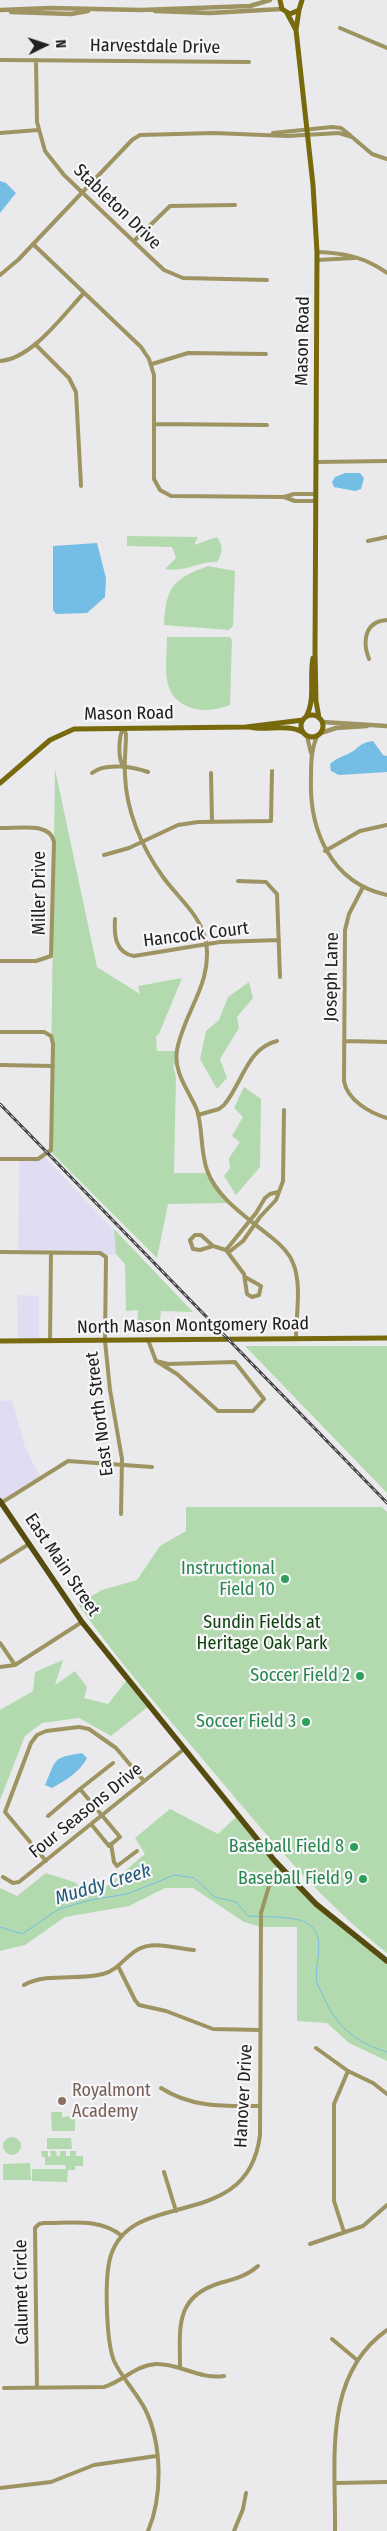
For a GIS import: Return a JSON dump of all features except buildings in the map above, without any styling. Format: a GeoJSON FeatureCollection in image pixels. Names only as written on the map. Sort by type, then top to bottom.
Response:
{"type":"FeatureCollection","features":[{"type":"Feature","properties":{"kind":"main road","name":"Mason Road"},"geometry":{"type":"LineString","coordinates":[[280,0],[284,11],[296,30]]}},
{"type":"Feature","properties":{"kind":"main road","name":"Mason Road"},"geometry":{"type":"LineString","coordinates":[[302,0],[296,30],[308,136],[317,252],[315,652],[316,701],[321,720]]}},
{"type":"Feature","properties":{"kind":"main road"},"geometry":{"type":"LineString","coordinates":[[284,11],[293,13],[299,10]]}},
{"type":"Feature","properties":{"kind":"main road","name":"Mason Road"},"geometry":{"type":"LineString","coordinates":[[246,727],[305,719],[312,704],[311,667],[315,652]]}},
{"type":"Feature","properties":{"kind":"main road"},"geometry":{"type":"LineString","coordinates":[[313,715],[321,720],[319,734],[305,735],[302,727],[305,719],[313,715]]}},
{"type":"Feature","properties":{"kind":"main road","name":"Mason Road"},"geometry":{"type":"LineString","coordinates":[[0,783],[50,740],[64,732],[81,728],[246,727],[276,730],[291,728],[305,735]]}},
{"type":"Feature","properties":{"kind":"main road","name":"North Mason Montgomery Road"},"geometry":{"type":"LineString","coordinates":[[0,1341],[387,1338]]}},
{"type":"Feature","properties":{"kind":"main road","name":"East Main Street"},"geometry":{"type":"LineString","coordinates":[[1,1502],[99,1645],[284,1871],[316,1904],[387,1961]]}},
{"type":"Feature","properties":{"kind":"street"},"geometry":{"type":"LineString","coordinates":[[0,10],[71,14],[98,10],[250,6],[270,0]]}},
{"type":"Feature","properties":{"kind":"street"},"geometry":{"type":"LineString","coordinates":[[141,10],[210,13],[284,11]]}},
{"type":"Feature","properties":{"kind":"street"},"geometry":{"type":"LineString","coordinates":[[340,28],[387,48]]}},
{"type":"Feature","properties":{"kind":"street","name":"Harvestdale Drive"},"geometry":{"type":"LineString","coordinates":[[0,60],[249,62]]}},
{"type":"Feature","properties":{"kind":"street","name":"Stableton Drive"},"geometry":{"type":"LineString","coordinates":[[36,60],[38,130],[51,160],[159,266],[176,276],[267,280]]}},
{"type":"Feature","properties":{"kind":"street"},"geometry":{"type":"LineString","coordinates":[[268,134],[307,129],[340,128],[372,154],[387,159]]}},
{"type":"Feature","properties":{"kind":"street"},"geometry":{"type":"LineString","coordinates":[[0,132],[38,130]]}},
{"type":"Feature","properties":{"kind":"street"},"geometry":{"type":"LineString","coordinates":[[0,275],[33,244],[132,140],[140,135],[268,134],[308,136],[339,134],[352,137]]}},
{"type":"Feature","properties":{"kind":"street"},"geometry":{"type":"LineString","coordinates":[[134,241],[170,206],[235,205]]}},
{"type":"Feature","properties":{"kind":"street"},"geometry":{"type":"LineString","coordinates":[[33,244],[142,348],[152,364],[154,375],[154,479],[158,488],[165,494],[284,498],[295,501],[315,501]]}},
{"type":"Feature","properties":{"kind":"street"},"geometry":{"type":"LineString","coordinates":[[317,252],[343,253],[368,261],[387,273]]}},
{"type":"Feature","properties":{"kind":"street"},"geometry":{"type":"LineString","coordinates":[[317,260],[357,258]]}},
{"type":"Feature","properties":{"kind":"street"},"geometry":{"type":"LineString","coordinates":[[0,361],[18,357],[35,344],[84,293]]}},
{"type":"Feature","properties":{"kind":"street"},"geometry":{"type":"LineString","coordinates":[[35,344],[69,378],[76,392],[81,486]]}},
{"type":"Feature","properties":{"kind":"street"},"geometry":{"type":"LineString","coordinates":[[152,364],[188,353],[266,354]]}},
{"type":"Feature","properties":{"kind":"street"},"geometry":{"type":"LineString","coordinates":[[154,424],[267,425]]}},
{"type":"Feature","properties":{"kind":"street"},"geometry":{"type":"LineString","coordinates":[[316,462],[387,461]]}},
{"type":"Feature","properties":{"kind":"street"},"geometry":{"type":"LineString","coordinates":[[284,498],[294,494],[315,494]]}},
{"type":"Feature","properties":{"kind":"street"},"geometry":{"type":"LineString","coordinates":[[368,541],[387,537]]}},
{"type":"Feature","properties":{"kind":"street"},"geometry":{"type":"LineString","coordinates":[[369,659],[365,642],[366,632],[375,622],[387,620]]}},
{"type":"Feature","properties":{"kind":"street"},"geometry":{"type":"LineString","coordinates":[[321,720],[371,726]]}},
{"type":"Feature","properties":{"kind":"street"},"geometry":{"type":"LineString","coordinates":[[387,726],[336,728],[319,734],[312,753],[312,802],[316,829],[325,851],[341,872],[363,887],[387,895]]}},
{"type":"Feature","properties":{"kind":"street"},"geometry":{"type":"LineString","coordinates":[[123,728],[126,734],[124,767],[128,802],[143,841],[164,878],[194,914],[206,944],[207,962],[204,981],[181,1037],[176,1056],[178,1071],[198,1115],[201,1150],[208,1173],[220,1193],[286,1251],[293,1262],[296,1274],[296,1338]]}},
{"type":"Feature","properties":{"kind":"street"},"geometry":{"type":"LineString","coordinates":[[305,735],[312,753]]}},
{"type":"Feature","properties":{"kind":"street"},"geometry":{"type":"LineString","coordinates":[[92,773],[99,769],[124,767],[148,772]]}},
{"type":"Feature","properties":{"kind":"street"},"geometry":{"type":"LineString","coordinates":[[104,855],[178,826],[212,822],[271,820],[272,770]]}},
{"type":"Feature","properties":{"kind":"street"},"geometry":{"type":"LineString","coordinates":[[211,773],[212,822]]}},
{"type":"Feature","properties":{"kind":"street"},"geometry":{"type":"LineString","coordinates":[[325,851],[360,831],[387,825]]}},
{"type":"Feature","properties":{"kind":"street","name":"Miller Drive"},"geometry":{"type":"LineString","coordinates":[[0,828],[42,829],[48,831],[54,842],[51,956],[36,961],[0,961]]}},
{"type":"Feature","properties":{"kind":"street"},"geometry":{"type":"LineString","coordinates":[[238,880],[262,881],[274,888],[278,901],[280,977]]}},
{"type":"Feature","properties":{"kind":"street","name":"Joseph Lane"},"geometry":{"type":"LineString","coordinates":[[363,887],[349,914],[346,930],[344,1085],[350,1096],[372,1111],[387,1118]]}},
{"type":"Feature","properties":{"kind":"street","name":"Hancock Court"},"geometry":{"type":"LineString","coordinates":[[115,919],[116,943],[122,951],[131,956],[206,944],[279,940]]}},
{"type":"Feature","properties":{"kind":"street"},"geometry":{"type":"LineString","coordinates":[[0,1032],[44,1032],[51,1036],[53,1044],[53,1144],[50,1151],[38,1159],[0,1159]]}},
{"type":"Feature","properties":{"kind":"street"},"geometry":{"type":"LineString","coordinates":[[198,1115],[219,1109],[224,1105],[254,1055],[261,1047],[276,1041]]}},
{"type":"Feature","properties":{"kind":"street"},"geometry":{"type":"LineString","coordinates":[[344,1041],[387,1042]]}},
{"type":"Feature","properties":{"kind":"street"},"geometry":{"type":"LineString","coordinates":[[0,1065],[53,1066]]}},
{"type":"Feature","properties":{"kind":"street"},"geometry":{"type":"LineString","coordinates":[[228,1251],[253,1222],[275,1204],[283,1181],[284,1110]]}},
{"type":"Feature","properties":{"kind":"street"},"geometry":{"type":"LineString","coordinates":[[228,1251],[243,1241],[265,1198],[270,1194],[278,1192]]}},
{"type":"Feature","properties":{"kind":"street"},"geometry":{"type":"LineString","coordinates":[[213,1246],[200,1250],[193,1249],[190,1240],[194,1235],[201,1235],[213,1246],[228,1251],[245,1277],[247,1294],[252,1297],[259,1295],[261,1286],[245,1277]]}},
{"type":"Feature","properties":{"kind":"street"},"geometry":{"type":"LineString","coordinates":[[0,1252],[51,1253],[50,1341]]}},
{"type":"Feature","properties":{"kind":"street","name":"East North Street"},"geometry":{"type":"LineString","coordinates":[[51,1253],[104,1254],[106,1264],[105,1341],[110,1390],[122,1465],[121,1514]]}},
{"type":"Feature","properties":{"kind":"street"},"geometry":{"type":"LineString","coordinates":[[148,1339],[156,1361],[177,1374],[218,1411],[253,1411],[260,1406],[264,1399],[234,1362],[168,1364],[156,1361]]}},
{"type":"Feature","properties":{"kind":"street"},"geometry":{"type":"LineString","coordinates":[[1,1502],[68,1461],[152,1467]]}},
{"type":"Feature","properties":{"kind":"street"},"geometry":{"type":"LineString","coordinates":[[0,1562],[29,1544]]}},
{"type":"Feature","properties":{"kind":"street"},"geometry":{"type":"LineString","coordinates":[[0,1668],[15,1665],[82,1622]]}},
{"type":"Feature","properties":{"kind":"street"},"geometry":{"type":"LineString","coordinates":[[0,1643],[15,1665]]}},
{"type":"Feature","properties":{"kind":"street"},"geometry":{"type":"LineString","coordinates":[[46,1861],[5,1812],[28,1749],[37,1735],[46,1731],[80,1727],[89,1729],[116,1748],[144,1781]]}},
{"type":"Feature","properties":{"kind":"street","name":"Four Seasons Drive"},"geometry":{"type":"LineString","coordinates":[[3,1877],[17,1883],[184,1749]]}},
{"type":"Feature","properties":{"kind":"street"},"geometry":{"type":"LineString","coordinates":[[48,1816],[113,1763]]}},
{"type":"Feature","properties":{"kind":"street"},"geometry":{"type":"LineString","coordinates":[[80,1789],[120,1837],[109,1846],[91,1824]]}},
{"type":"Feature","properties":{"kind":"street"},"geometry":{"type":"LineString","coordinates":[[111,1844],[114,1862],[117,1866],[137,1851]]}},
{"type":"Feature","properties":{"kind":"street","name":"Hanover Drive"},"geometry":{"type":"LineString","coordinates":[[148,2531],[158,2491],[156,2456],[145,2409],[124,2378],[110,2348],[108,2267],[112,2251],[122,2236],[141,2223],[218,2197],[244,2178],[252,2164],[258,2145],[260,2106],[261,1912],[269,1886],[284,1871]]}},
{"type":"Feature","properties":{"kind":"street"},"geometry":{"type":"LineString","coordinates":[[24,1985],[36,1980],[103,1974],[118,1966],[144,1947],[157,1945],[194,1950]]}},
{"type":"Feature","properties":{"kind":"street"},"geometry":{"type":"LineString","coordinates":[[118,1966],[134,2000],[140,2005],[166,2011],[213,2029],[260,2030]]}},
{"type":"Feature","properties":{"kind":"street"},"geometry":{"type":"LineString","coordinates":[[316,2048],[348,2071],[373,2083],[387,2094]]}},
{"type":"Feature","properties":{"kind":"street"},"geometry":{"type":"LineString","coordinates":[[344,2232],[334,2201],[334,2104],[335,2096],[348,2071]]}},
{"type":"Feature","properties":{"kind":"street"},"geometry":{"type":"LineString","coordinates":[[162,2088],[180,2098],[202,2104],[260,2106]]}},
{"type":"Feature","properties":{"kind":"street"},"geometry":{"type":"LineString","coordinates":[[164,2172],[176,2211]]}},
{"type":"Feature","properties":{"kind":"street"},"geometry":{"type":"LineString","coordinates":[[310,2244],[363,2226],[387,2205]]}},
{"type":"Feature","properties":{"kind":"street","name":"Calumet Circle"},"geometry":{"type":"LineString","coordinates":[[37,2388],[35,2231],[37,2226],[44,2223],[91,2223],[110,2228],[122,2236]]}},
{"type":"Feature","properties":{"kind":"street"},"geometry":{"type":"LineString","coordinates":[[180,2368],[181,2321],[190,2300],[203,2290],[248,2274],[258,2266]]}},
{"type":"Feature","properties":{"kind":"street"},"geometry":{"type":"LineString","coordinates":[[335,2531],[336,2420],[342,2392],[357,2360],[387,2330]]}},
{"type":"Feature","properties":{"kind":"street"},"geometry":{"type":"LineString","coordinates":[[332,2339],[357,2360]]}},
{"type":"Feature","properties":{"kind":"street"},"geometry":{"type":"LineString","coordinates":[[4,2388],[104,2387],[148,2365],[162,2364],[210,2377],[224,2376]]}},
{"type":"Feature","properties":{"kind":"street"},"geometry":{"type":"LineString","coordinates":[[0,2488],[45,2483],[99,2463],[156,2456]]}},
{"type":"Feature","properties":{"kind":"street"},"geometry":{"type":"LineString","coordinates":[[336,2483],[387,2482]]}},
{"type":"Feature","properties":{"kind":"street"},"geometry":{"type":"LineString","coordinates":[[234,2531],[243,2509],[246,2493]]}},
{"type":"Feature","properties":{"kind":"shaded area"},"geometry":{"type":"Polygon","coordinates":[[[44,1156],[137,1255],[18,1253],[19,1159],[44,1156]]]}},
{"type":"Feature","properties":{"kind":"shaded area"},"geometry":{"type":"Polygon","coordinates":[[[17,1295],[39,1296],[39,1341],[18,1341],[17,1295]]]}},
{"type":"Feature","properties":{"kind":"shaded area"},"geometry":{"type":"Polygon","coordinates":[[[12,1400],[25,1447],[41,1478],[0,1501],[0,1401],[12,1400]]]}},
{"type":"Feature","properties":{"kind":"green space"},"geometry":{"type":"Polygon","coordinates":[[[127,536],[198,537],[194,545],[217,537],[221,546],[221,553],[217,562],[172,570],[165,569],[176,558],[172,547],[127,546],[127,536]]]}},
{"type":"Feature","properties":{"kind":"green space"},"geometry":{"type":"Polygon","coordinates":[[[208,566],[235,571],[233,626],[229,630],[164,625],[167,602],[173,586],[186,576],[208,566]]]}},
{"type":"Feature","properties":{"kind":"green space"},"geometry":{"type":"Polygon","coordinates":[[[167,637],[230,637],[232,640],[230,705],[211,710],[201,710],[183,704],[176,698],[170,690],[167,680],[167,637]]]}},
{"type":"Feature","properties":{"kind":"green space"},"geometry":{"type":"Polygon","coordinates":[[[55,769],[97,967],[140,994],[138,986],[182,978],[159,1034],[156,1036],[157,1051],[177,1051],[177,1064],[173,1065],[176,1077],[174,1173],[208,1173],[230,1203],[168,1204],[157,1258],[50,1151],[55,769]]]}},
{"type":"Feature","properties":{"kind":"green space"},"geometry":{"type":"Polygon","coordinates":[[[249,982],[253,998],[237,1017],[239,1028],[220,1059],[227,1078],[217,1089],[200,1059],[206,1031],[219,1020],[228,997],[249,982]]]}},
{"type":"Feature","properties":{"kind":"green space"},"geometry":{"type":"Polygon","coordinates":[[[244,1087],[261,1099],[260,1167],[236,1195],[224,1176],[230,1168],[229,1158],[240,1142],[232,1136],[243,1117],[234,1108],[244,1087]]]}},
{"type":"Feature","properties":{"kind":"green space"},"geometry":{"type":"Polygon","coordinates":[[[114,1229],[193,1312],[161,1311],[159,1330],[137,1329],[138,1310],[126,1311],[125,1264],[116,1254],[114,1229]]]}},
{"type":"Feature","properties":{"kind":"green space"},"geometry":{"type":"Polygon","coordinates":[[[245,1346],[387,1346],[387,1493],[245,1346]]]}},
{"type":"Feature","properties":{"kind":"green space","name":"Sundin Fields at Heritage Oak Park"},"geometry":{"type":"Polygon","coordinates":[[[186,1507],[382,1507],[387,1512],[387,1953],[340,1913],[276,1846],[145,1691],[78,1604],[102,1590],[137,1580],[160,1546],[186,1531],[186,1507]]]}},
{"type":"Feature","properties":{"kind":"green space"},"geometry":{"type":"Polygon","coordinates":[[[63,1660],[55,1685],[75,1671],[87,1687],[84,1698],[108,1704],[127,1680],[149,1706],[111,1736],[79,1718],[42,1723],[25,1736],[0,1800],[0,1710],[33,1691],[35,1672],[63,1660]]]}},
{"type":"Feature","properties":{"kind":"green space"},"geometry":{"type":"Polygon","coordinates":[[[170,1809],[218,1834],[238,1815],[290,1878],[387,1961],[387,2061],[349,2043],[327,2023],[297,2021],[297,1927],[261,1927],[244,1922],[193,1888],[165,1888],[129,1906],[65,1917],[25,1945],[0,1951],[0,1888],[17,1896],[46,1873],[74,1882],[95,1896],[145,1854],[135,1838],[170,1809]]]}},
{"type":"Feature","properties":{"kind":"green space"},"geometry":{"type":"Polygon","coordinates":[[[51,2112],[62,2112],[62,2117],[75,2116],[75,2131],[52,2131],[51,2112]]]}},
{"type":"Feature","properties":{"kind":"green space"},"geometry":{"type":"Polygon","coordinates":[[[12,2137],[18,2140],[21,2146],[18,2152],[12,2155],[6,2152],[3,2146],[6,2140],[12,2137]]]}},
{"type":"Feature","properties":{"kind":"green space"},"geometry":{"type":"Polygon","coordinates":[[[47,2138],[71,2138],[72,2149],[47,2149],[47,2138]]]}},
{"type":"Feature","properties":{"kind":"green space"},"geometry":{"type":"Polygon","coordinates":[[[41,2151],[48,2151],[48,2157],[51,2156],[50,2151],[56,2151],[57,2156],[60,2156],[60,2151],[66,2151],[66,2156],[70,2156],[70,2151],[76,2151],[76,2156],[83,2156],[83,2166],[75,2166],[75,2170],[68,2170],[67,2182],[32,2181],[32,2169],[66,2169],[65,2165],[45,2165],[45,2157],[42,2157],[41,2151]]]}},
{"type":"Feature","properties":{"kind":"green space"},"geometry":{"type":"Polygon","coordinates":[[[30,2163],[31,2180],[3,2180],[3,2164],[30,2163]]]}},
{"type":"Feature","properties":{"kind":"water"},"geometry":{"type":"Polygon","coordinates":[[[0,181],[6,183],[16,193],[0,213],[0,181]]]}},
{"type":"Feature","properties":{"kind":"water"},"geometry":{"type":"Polygon","coordinates":[[[345,473],[360,473],[364,478],[361,489],[355,491],[334,487],[332,482],[335,477],[345,473]]]}},
{"type":"Feature","properties":{"kind":"water"},"geometry":{"type":"Polygon","coordinates":[[[97,543],[106,578],[105,597],[87,613],[56,614],[53,610],[53,546],[97,543]]]}},
{"type":"Feature","properties":{"kind":"water"},"geometry":{"type":"Polygon","coordinates":[[[373,741],[383,755],[387,756],[387,772],[339,775],[331,771],[330,764],[335,760],[352,752],[364,743],[373,741]]]}},
{"type":"Feature","properties":{"kind":"water"},"geometry":{"type":"Polygon","coordinates":[[[82,1753],[87,1758],[77,1772],[52,1788],[45,1785],[54,1764],[60,1758],[82,1753]]]}},
{"type":"Feature","properties":{"kind":"waterway","name":"Muddy Creek"},"geometry":{"type":"LineString","coordinates":[[0,1927],[22,1934],[59,1909],[90,1900],[127,1894],[175,1875],[194,1878],[215,1897],[236,1902],[248,1916],[289,1918],[309,1924],[315,1930],[319,1944],[317,1983],[330,2010],[342,2026],[358,2039],[387,2052]]}},
{"type":"Feature","properties":{"kind":"railway"},"geometry":{"type":"LineString","coordinates":[[0,1104],[387,1503]]}},
{"type":"Feature","properties":{"kind":"place","name":"Instructional Field 10"},"geometry":{"type":"Point","coordinates":[285,1579]}},
{"type":"Feature","properties":{"kind":"place","name":"Soccer Field 2"},"geometry":{"type":"Point","coordinates":[360,1676]}},
{"type":"Feature","properties":{"kind":"place","name":"Soccer Field 3"},"geometry":{"type":"Point","coordinates":[306,1722]}},
{"type":"Feature","properties":{"kind":"place","name":"Baseball Field 8"},"geometry":{"type":"Point","coordinates":[354,1847]}},
{"type":"Feature","properties":{"kind":"place","name":"Baseball Field 9"},"geometry":{"type":"Point","coordinates":[363,1879]}},
{"type":"Feature","properties":{"kind":"place","name":"Royalmont Academy"},"geometry":{"type":"Point","coordinates":[62,2101]}}]}
